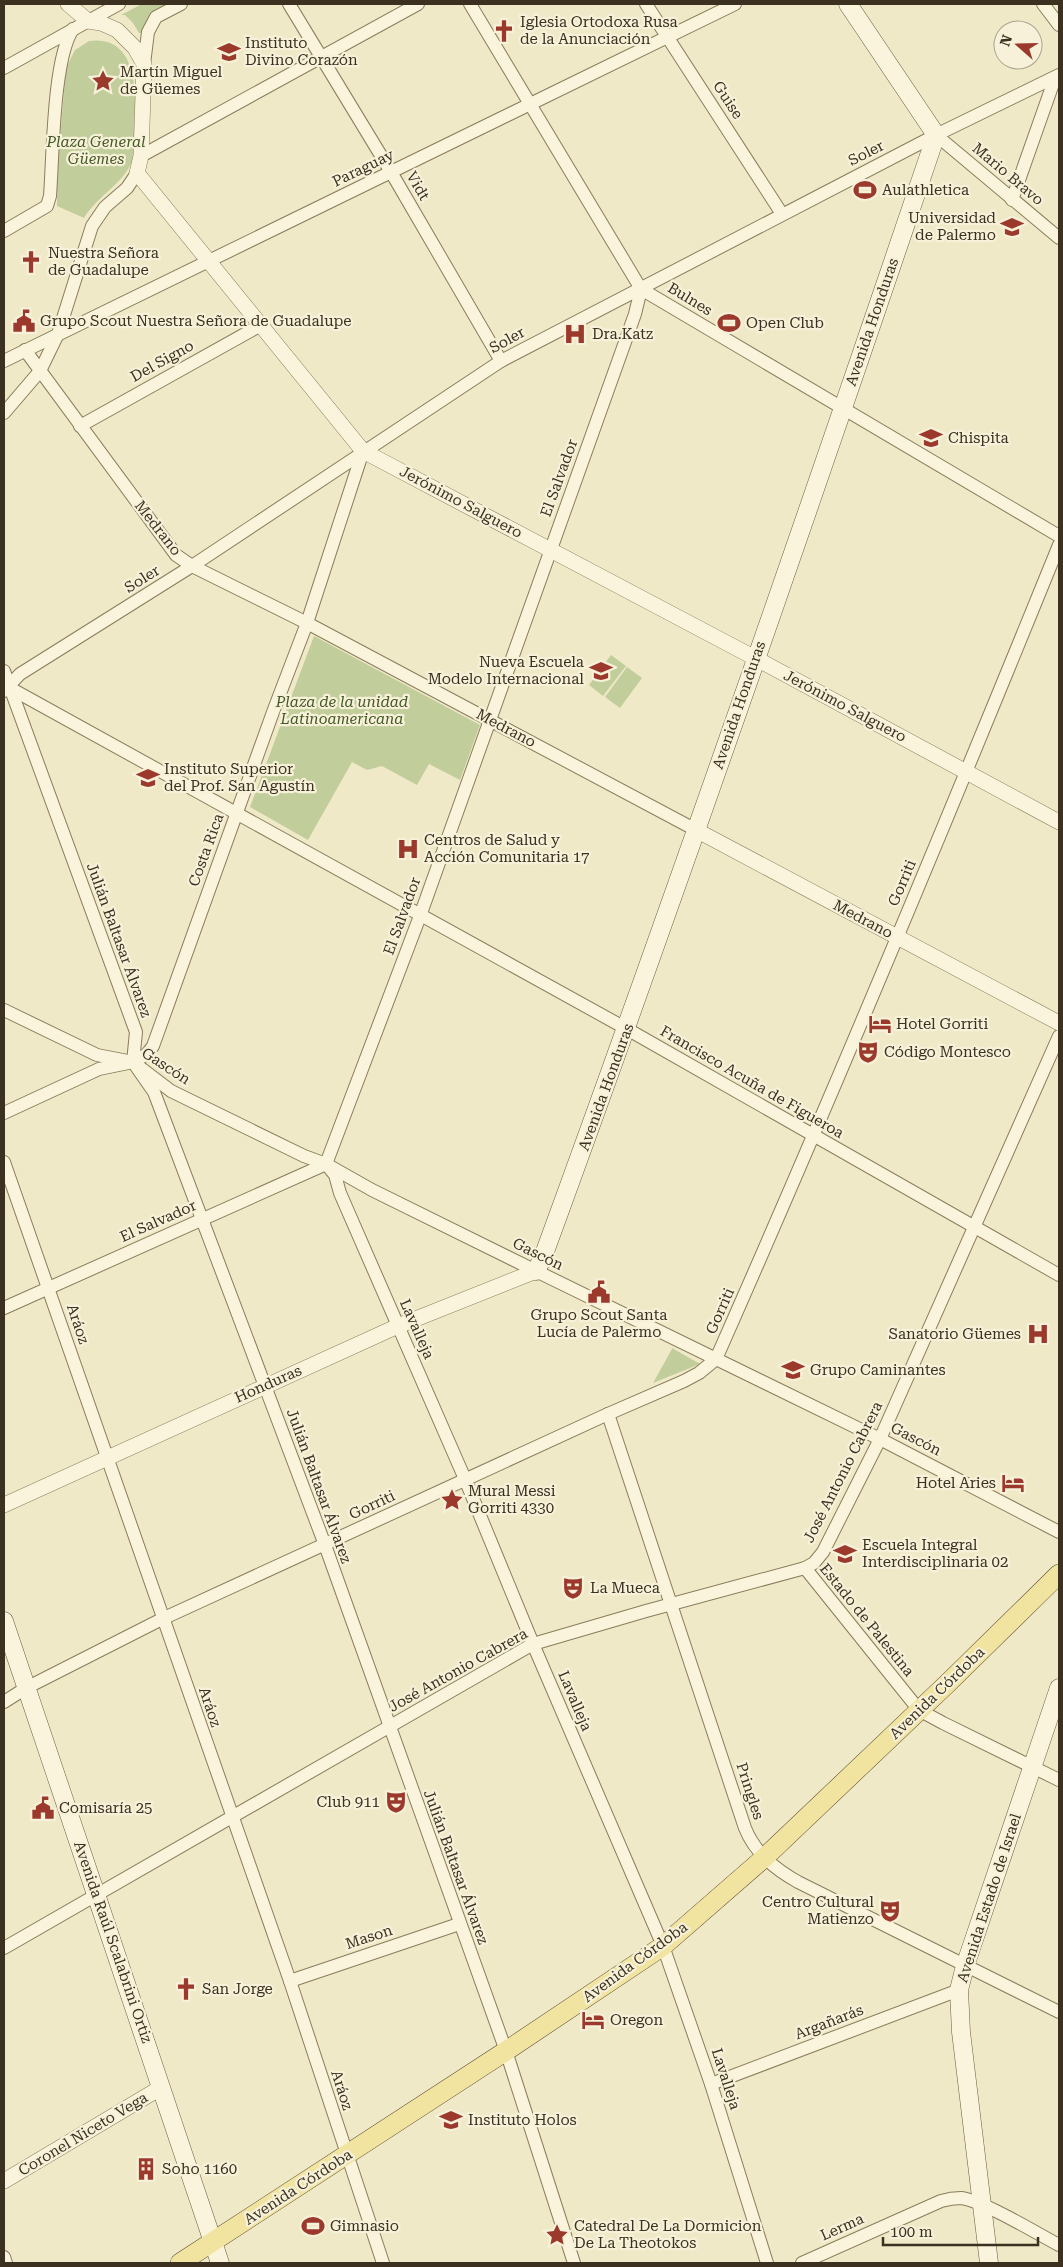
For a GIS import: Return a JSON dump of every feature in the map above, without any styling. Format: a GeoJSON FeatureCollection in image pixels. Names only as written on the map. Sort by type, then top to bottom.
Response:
{"type":"FeatureCollection","features":[{"type":"Feature","properties":{"kind":"main road"},"geometry":{"type":"LineString","coordinates":[[848,4],[936,135]]}},
{"type":"Feature","properties":{"kind":"main road","name":"Avenida Honduras"},"geometry":{"type":"LineString","coordinates":[[536,1272],[627,1029],[843,409],[936,135]]}},
{"type":"Feature","properties":{"kind":"main road","name":"Avenida Córdoba"},"geometry":{"type":"LineString","coordinates":[[180,2263],[506,2051],[663,1946],[764,1858],[1059,1574]]}},
{"type":"Feature","properties":{"kind":"main road","name":"Avenida Raúl Scalabrini Ortiz"},"geometry":{"type":"LineString","coordinates":[[4,1621],[220,2263]]}},
{"type":"Feature","properties":{"kind":"main road","name":"Avenida Estado de Israel"},"geometry":{"type":"LineString","coordinates":[[989,2263],[980,2205],[960,2032],[959,1990],[965,1966],[1059,1688]]}},
{"type":"Feature","properties":{"kind":"street"},"geometry":{"type":"LineString","coordinates":[[68,4],[88,21],[101,23],[117,30],[135,48],[144,64]]}},
{"type":"Feature","properties":{"kind":"street"},"geometry":{"type":"LineString","coordinates":[[4,68],[119,4]]}},
{"type":"Feature","properties":{"kind":"street"},"geometry":{"type":"LineString","coordinates":[[4,413],[40,372],[58,334],[92,226],[105,208],[127,188],[137,174],[141,156],[144,64],[148,32],[156,17],[181,4]]}},
{"type":"Feature","properties":{"kind":"street","name":"Vidt"},"geometry":{"type":"LineString","coordinates":[[289,4],[391,172],[501,361]]}},
{"type":"Feature","properties":{"kind":"street"},"geometry":{"type":"LineString","coordinates":[[141,156],[418,4]]}},
{"type":"Feature","properties":{"kind":"street","name":"Bulnes"},"geometry":{"type":"LineString","coordinates":[[470,4],[641,289],[1059,536]]}},
{"type":"Feature","properties":{"kind":"street","name":"Guise"},"geometry":{"type":"LineString","coordinates":[[646,4],[782,214]]}},
{"type":"Feature","properties":{"kind":"street","name":"Paraguay"},"geometry":{"type":"LineString","coordinates":[[4,361],[735,4]]}},
{"type":"Feature","properties":{"kind":"street"},"geometry":{"type":"LineString","coordinates":[[1043,4],[1059,24]]}},
{"type":"Feature","properties":{"kind":"street"},"geometry":{"type":"LineString","coordinates":[[4,231],[48,206],[51,189],[59,74],[65,45],[74,29]]}},
{"type":"Feature","properties":{"kind":"street"},"geometry":{"type":"LineString","coordinates":[[1012,200],[1057,76]]}},
{"type":"Feature","properties":{"kind":"street","name":"Soler"},"geometry":{"type":"LineString","coordinates":[[6,689],[20,674],[192,566],[501,361],[936,135],[1057,76]]}},
{"type":"Feature","properties":{"kind":"street","name":"Mario Bravo"},"geometry":{"type":"LineString","coordinates":[[936,135],[1059,238]]}},
{"type":"Feature","properties":{"kind":"street","name":"Jerónimo Salguero"},"geometry":{"type":"LineString","coordinates":[[137,174],[363,451],[755,658],[1059,822]]}},
{"type":"Feature","properties":{"kind":"street","name":"El Salvador"},"geometry":{"type":"LineString","coordinates":[[4,1308],[326,1164],[420,916],[491,720],[550,549],[635,314],[641,289]]}},
{"type":"Feature","properties":{"kind":"street","name":"Del Signo"},"geometry":{"type":"LineString","coordinates":[[80,426],[261,325]]}},
{"type":"Feature","properties":{"kind":"street","name":"Medrano"},"geometry":{"type":"LineString","coordinates":[[25,350],[176,555],[192,566],[307,623],[1059,1023]]}},
{"type":"Feature","properties":{"kind":"street","name":"Costa Rica"},"geometry":{"type":"LineString","coordinates":[[4,1112],[99,1069],[133,1062],[147,1054],[153,1046],[307,623],[363,451]]}},
{"type":"Feature","properties":{"kind":"street","name":"Gorriti"},"geometry":{"type":"LineString","coordinates":[[4,1702],[26,1688],[162,1619],[465,1479],[684,1381],[716,1359],[814,1136],[896,937],[967,772],[1059,546]]}},
{"type":"Feature","properties":{"kind":"street","name":"Julián Baltasar Álvarez"},"geometry":{"type":"LineString","coordinates":[[4,671],[6,689],[136,1032],[133,1062],[154,1092],[325,1545],[506,2051],[574,2263]]}},
{"type":"Feature","properties":{"kind":"street","name":"Francisco Acuña de Figueroa"},"geometry":{"type":"LineString","coordinates":[[6,689],[237,813],[627,1029],[1059,1275]]}},
{"type":"Feature","properties":{"kind":"street","name":"Gascón"},"geometry":{"type":"LineString","coordinates":[[4,1010],[97,1055],[133,1062],[171,1091],[304,1156],[326,1164],[372,1190],[536,1272],[880,1439],[1059,1532]]}},
{"type":"Feature","properties":{"kind":"street","name":"José Antonio Cabrera"},"geometry":{"type":"LineString","coordinates":[[4,1948],[533,1644],[805,1568],[814,1563],[822,1552],[880,1439],[1059,1036]]}},
{"type":"Feature","properties":{"kind":"street","name":"Aráoz"},"geometry":{"type":"LineString","coordinates":[[4,1162],[290,1981],[383,2263]]}},
{"type":"Feature","properties":{"kind":"street","name":"Lavalleja"},"geometry":{"type":"LineString","coordinates":[[326,1164],[335,1175],[340,1193],[465,1479],[533,1644],[663,1946],[711,2084],[767,2263]]}},
{"type":"Feature","properties":{"kind":"street","name":"Honduras"},"geometry":{"type":"LineString","coordinates":[[4,1505],[398,1326],[536,1272]]}},
{"type":"Feature","properties":{"kind":"street","name":"Pringles"},"geometry":{"type":"LineString","coordinates":[[608,1414],[745,1828],[753,1846],[764,1858],[792,1879],[1059,2012]]}},
{"type":"Feature","properties":{"kind":"street","name":"Estado de Palestina"},"geometry":{"type":"LineString","coordinates":[[805,1568],[919,1710],[1059,1780]]}},
{"type":"Feature","properties":{"kind":"street","name":"Mason"},"geometry":{"type":"LineString","coordinates":[[290,1981],[459,1924]]}},
{"type":"Feature","properties":{"kind":"street","name":"Argañarás"},"geometry":{"type":"LineString","coordinates":[[711,2084],[959,1990]]}},
{"type":"Feature","properties":{"kind":"street","name":"Coronel Niceto Vega"},"geometry":{"type":"LineString","coordinates":[[4,2181],[162,2087]]}},
{"type":"Feature","properties":{"kind":"street","name":"Lerma"},"geometry":{"type":"LineString","coordinates":[[802,2263],[941,2200],[962,2198],[980,2205],[1059,2245]]}},
{"type":"Feature","properties":{"kind":"street"},"geometry":{"type":"LineString","coordinates":[[4,2258],[6,2263]]}},
{"type":"Feature","properties":{"kind":"green space"},"geometry":{"type":"Polygon","coordinates":[[[142,4],[166,4],[151,12],[142,33],[139,33],[125,15],[121,15],[142,4]]]}},
{"type":"Feature","properties":{"kind":"green space","name":"Plaza General Güemes"},"geometry":{"type":"Polygon","coordinates":[[[89,41],[108,42],[121,51],[130,65],[134,83],[135,124],[133,159],[129,168],[124,176],[96,203],[84,218],[57,206],[57,175],[66,68],[75,50],[89,41]]]}},
{"type":"Feature","properties":{"kind":"green space","name":"Plaza de la unidad Latinoamericana"},"geometry":{"type":"Polygon","coordinates":[[[314,636],[480,725],[460,780],[429,764],[417,785],[382,766],[367,770],[352,762],[308,840],[250,807],[314,636]]]}},
{"type":"Feature","properties":{"kind":"green space"},"geometry":{"type":"Polygon","coordinates":[[[611,655],[626,666],[603,696],[589,685],[611,655]]]}},
{"type":"Feature","properties":{"kind":"green space"},"geometry":{"type":"Polygon","coordinates":[[[627,667],[642,678],[620,708],[605,697],[627,667]]]}},
{"type":"Feature","properties":{"kind":"green space"},"geometry":{"type":"Polygon","coordinates":[[[672,1349],[700,1364],[653,1383],[672,1349]]]}},
{"type":"Feature","properties":{"kind":"place","name":"Iglesia Ortodoxa Rusa de la Anunciación"},"geometry":{"type":"Point","coordinates":[504,31]}},
{"type":"Feature","properties":{"kind":"place","name":"Instituto Divino Corazón"},"geometry":{"type":"Point","coordinates":[229,52]}},
{"type":"Feature","properties":{"kind":"place","name":"Martín Miguel de Güemes"},"geometry":{"type":"Point","coordinates":[103,81]}},
{"type":"Feature","properties":{"kind":"place","name":"Aulathletica"},"geometry":{"type":"Point","coordinates":[865,190]}},
{"type":"Feature","properties":{"kind":"place","name":"Universidad de Palermo"},"geometry":{"type":"Point","coordinates":[1012,227]}},
{"type":"Feature","properties":{"kind":"place","name":"Nuestra Señora de Guadalupe"},"geometry":{"type":"Point","coordinates":[31,262]}},
{"type":"Feature","properties":{"kind":"place","name":"Grupo Scout Nuestra Señora de Guadalupe"},"geometry":{"type":"Point","coordinates":[24,321]}},
{"type":"Feature","properties":{"kind":"place","name":"Open Club"},"geometry":{"type":"Point","coordinates":[729,323]}},
{"type":"Feature","properties":{"kind":"place","name":"Dra.Katz"},"geometry":{"type":"Point","coordinates":[575,334]}},
{"type":"Feature","properties":{"kind":"place","name":"Chispita"},"geometry":{"type":"Point","coordinates":[931,438]}},
{"type":"Feature","properties":{"kind":"place","name":"Nueva Escuela Modelo Internacional"},"geometry":{"type":"Point","coordinates":[601,671]}},
{"type":"Feature","properties":{"kind":"place","name":"Instituto Superior del Prof. San Agustín"},"geometry":{"type":"Point","coordinates":[148,778]}},
{"type":"Feature","properties":{"kind":"place","name":"Centros de Salud y Acción Comunitaria 17"},"geometry":{"type":"Point","coordinates":[408,849]}},
{"type":"Feature","properties":{"kind":"place","name":"Hotel Gorriti"},"geometry":{"type":"Point","coordinates":[880,1024]}},
{"type":"Feature","properties":{"kind":"place","name":"Código Montesco"},"geometry":{"type":"Point","coordinates":[868,1052]}},
{"type":"Feature","properties":{"kind":"place","name":"Grupo Scout Santa Lucía de Palermo"},"geometry":{"type":"Point","coordinates":[599,1292]}},
{"type":"Feature","properties":{"kind":"place","name":"Sanatorio Güemes"},"geometry":{"type":"Point","coordinates":[1038,1334]}},
{"type":"Feature","properties":{"kind":"place","name":"Grupo Caminantes"},"geometry":{"type":"Point","coordinates":[793,1370]}},
{"type":"Feature","properties":{"kind":"place","name":"Hotel Aries"},"geometry":{"type":"Point","coordinates":[1013,1483]}},
{"type":"Feature","properties":{"kind":"place","name":"Mural Messi Gorriti 4330"},"geometry":{"type":"Point","coordinates":[452,1500]}},
{"type":"Feature","properties":{"kind":"place","name":"Escuela Integral Interdisciplinaria 02"},"geometry":{"type":"Point","coordinates":[845,1554]}},
{"type":"Feature","properties":{"kind":"place","name":"La Mueca"},"geometry":{"type":"Point","coordinates":[573,1588]}},
{"type":"Feature","properties":{"kind":"place","name":"Club 911"},"geometry":{"type":"Point","coordinates":[396,1802]}},
{"type":"Feature","properties":{"kind":"place","name":"Comisaría 25"},"geometry":{"type":"Point","coordinates":[43,1808]}},
{"type":"Feature","properties":{"kind":"place","name":"Centro Cultural Matienzo"},"geometry":{"type":"Point","coordinates":[890,1911]}},
{"type":"Feature","properties":{"kind":"place","name":"San Jorge"},"geometry":{"type":"Point","coordinates":[186,1989]}},
{"type":"Feature","properties":{"kind":"place","name":"Oregon"},"geometry":{"type":"Point","coordinates":[593,2020]}},
{"type":"Feature","properties":{"kind":"place","name":"Instituto Holos"},"geometry":{"type":"Point","coordinates":[451,2120]}},
{"type":"Feature","properties":{"kind":"place","name":"Soho 1160"},"geometry":{"type":"Point","coordinates":[146,2169]}},
{"type":"Feature","properties":{"kind":"place","name":"Gimnasio"},"geometry":{"type":"Point","coordinates":[313,2226]}},
{"type":"Feature","properties":{"kind":"place","name":"Catedral De La Dormicion De La Theotokos"},"geometry":{"type":"Point","coordinates":[557,2235]}}]}
